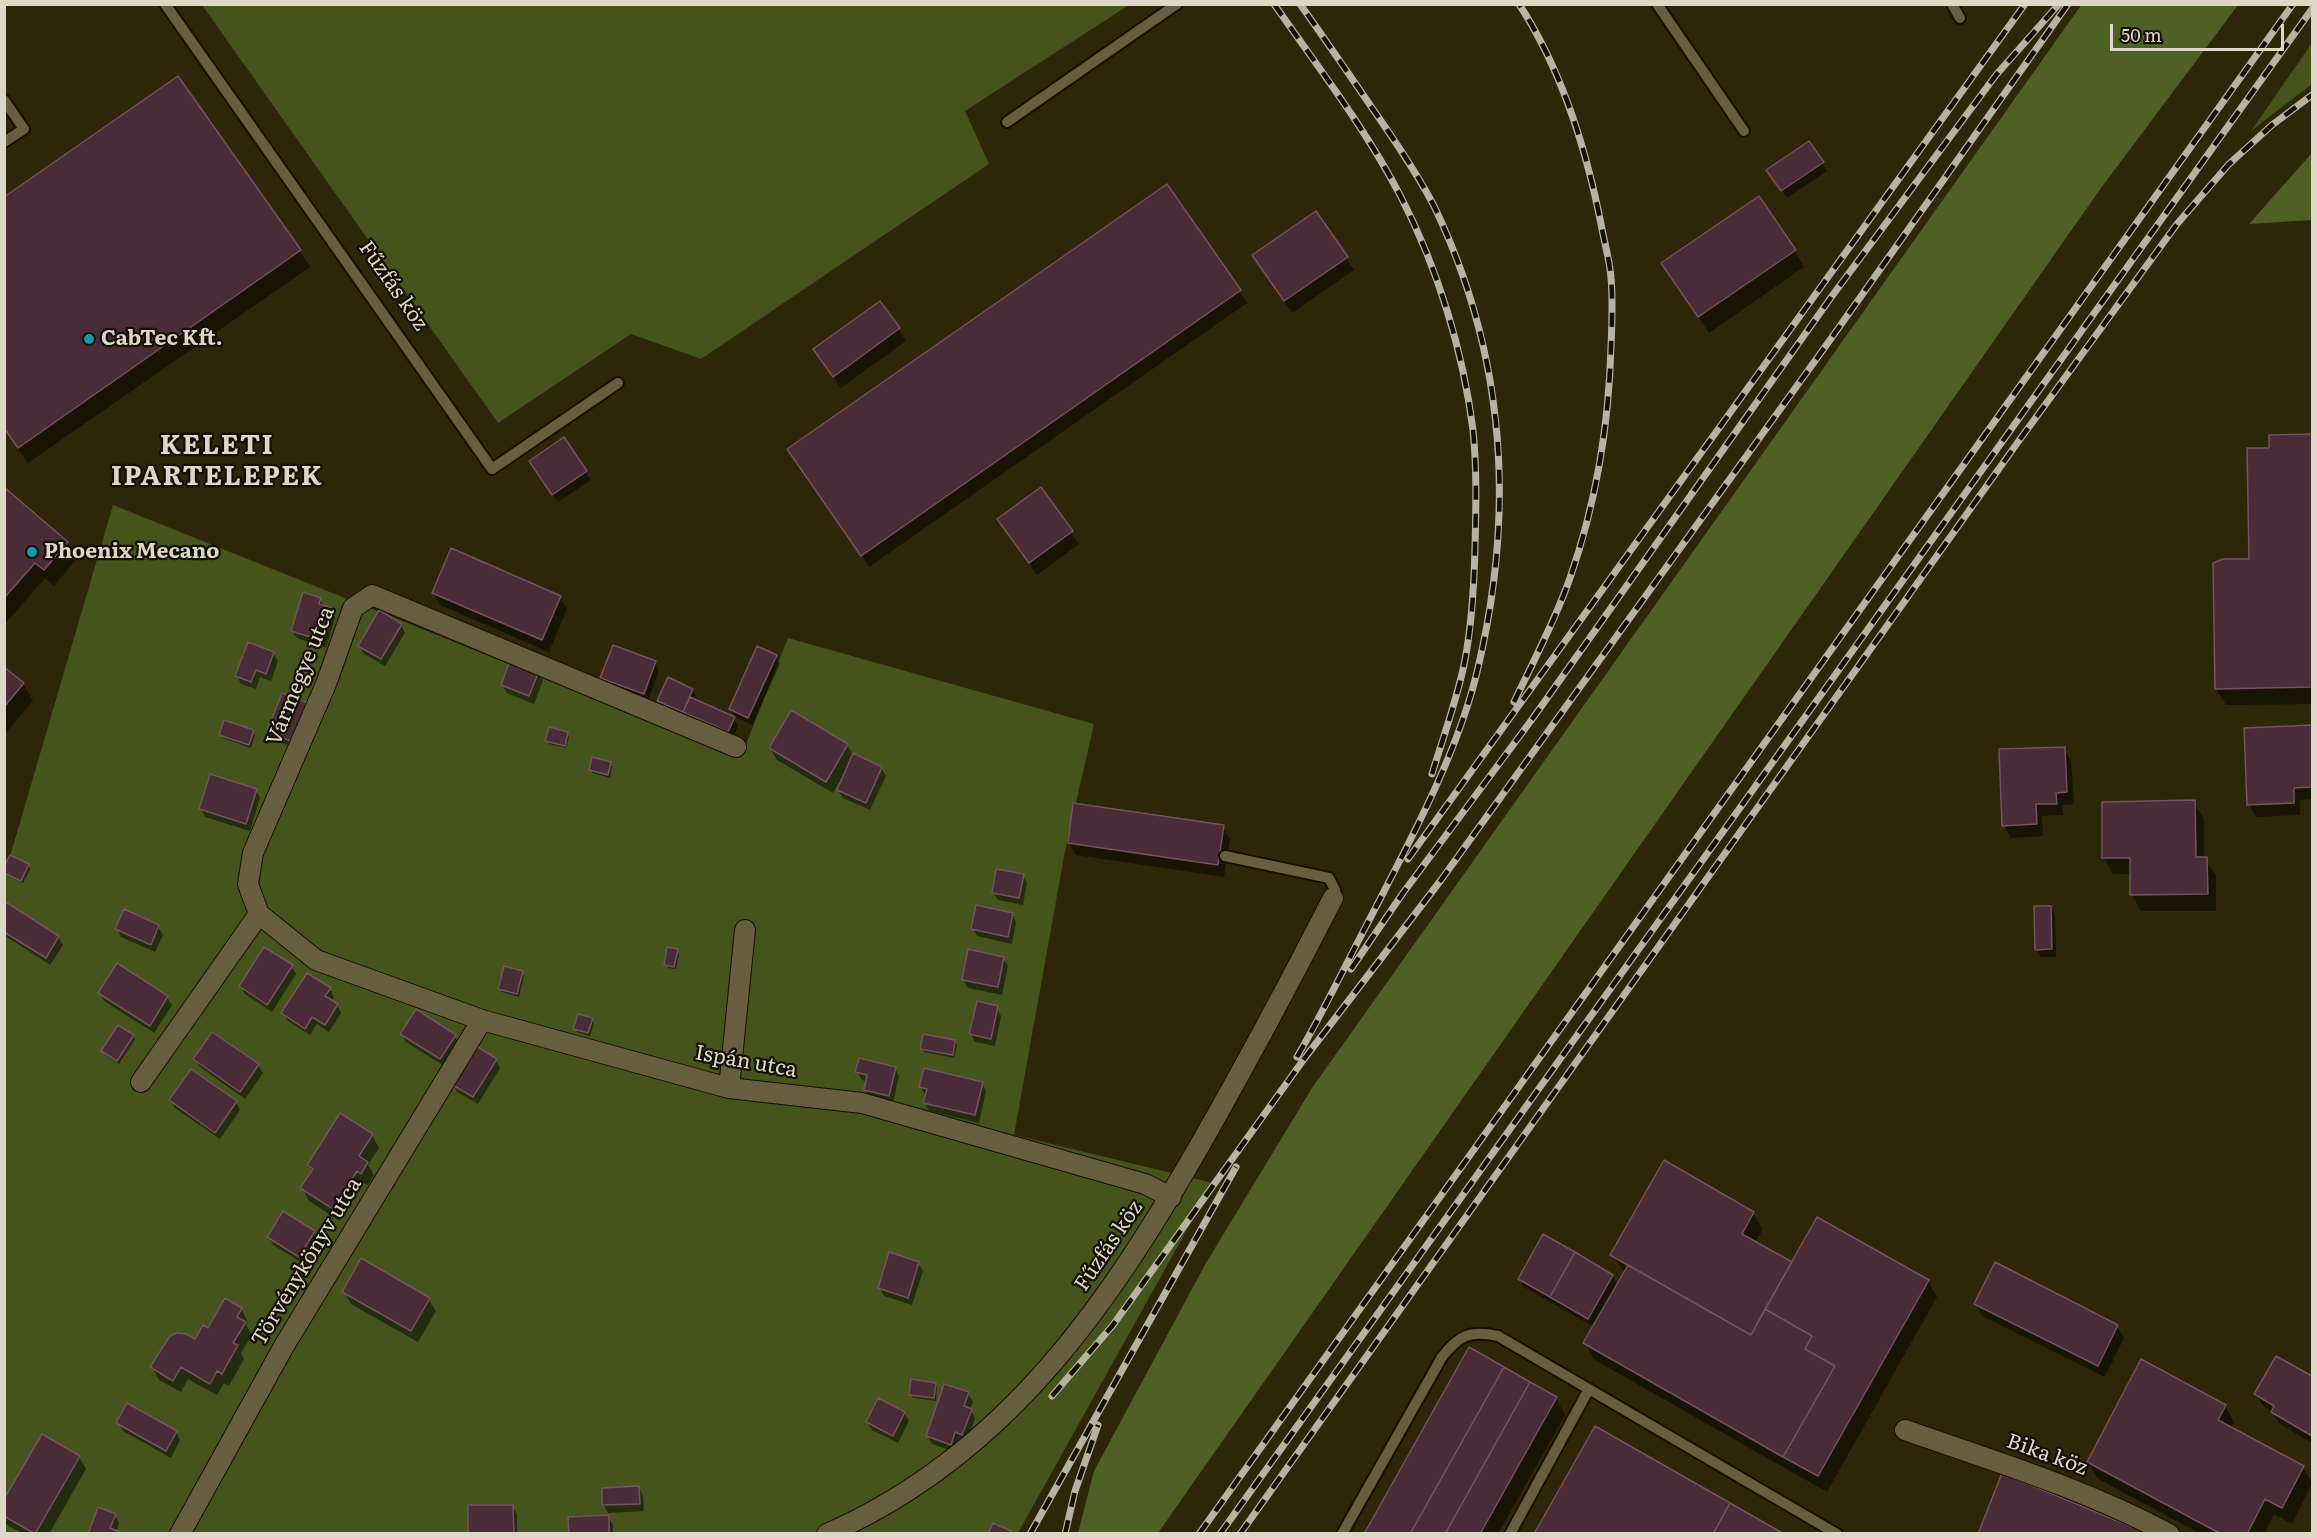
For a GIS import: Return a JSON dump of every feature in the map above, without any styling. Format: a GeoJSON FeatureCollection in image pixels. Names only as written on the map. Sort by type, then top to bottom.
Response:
{"type":"FeatureCollection","features":[{"type":"Feature","properties":{"kind":"street","name":"Vármegye utca"},"geometry":{"type":"LineString","coordinates":[[259,914],[249,884],[253,853],[326,684],[353,608],[372,595],[736,747]]}},
{"type":"Feature","properties":{"kind":"street","name":"Fűzfás köz"},"geometry":{"type":"LineString","coordinates":[[827,1533],[877,1508],[982,1437],[1019,1400],[1084,1326],[1171,1197],[1274,1014],[1333,898]]}},
{"type":"Feature","properties":{"kind":"street","name":"Ispán utca"},"geometry":{"type":"LineString","coordinates":[[259,914],[316,960],[482,1020],[729,1088],[862,1103],[1145,1184],[1171,1197]]}},
{"type":"Feature","properties":{"kind":"street"},"geometry":{"type":"LineString","coordinates":[[141,1083],[259,914]]}},
{"type":"Feature","properties":{"kind":"street"},"geometry":{"type":"LineString","coordinates":[[729,1088],[745,930]]}},
{"type":"Feature","properties":{"kind":"street","name":"Törvénykönyv utca"},"geometry":{"type":"LineString","coordinates":[[180,1533],[284,1346],[482,1020]]}},
{"type":"Feature","properties":{"kind":"street","name":"Bika köz"},"geometry":{"type":"LineString","coordinates":[[1905,1430],[2035,1475],[2127,1512],[2169,1533]]}},
{"type":"Feature","properties":{"kind":"lane","name":"Fűzfás köz"},"geometry":{"type":"LineString","coordinates":[[165,4],[492,469],[618,383]]}},
{"type":"Feature","properties":{"kind":"lane"},"geometry":{"type":"LineString","coordinates":[[1007,122],[1177,4]]}},
{"type":"Feature","properties":{"kind":"lane"},"geometry":{"type":"LineString","coordinates":[[1657,4],[1744,130]]}},
{"type":"Feature","properties":{"kind":"lane"},"geometry":{"type":"LineString","coordinates":[[1952,4],[1960,18]]}},
{"type":"Feature","properties":{"kind":"lane"},"geometry":{"type":"LineString","coordinates":[[4,100],[24,129],[4,142]]}},
{"type":"Feature","properties":{"kind":"lane"},"geometry":{"type":"LineString","coordinates":[[1225,856],[1329,878],[1335,890],[1333,898]]}},
{"type":"Feature","properties":{"kind":"lane"},"geometry":{"type":"LineString","coordinates":[[1342,1533],[1442,1357],[1458,1339],[1476,1332],[1498,1336],[1838,1533]]}},
{"type":"Feature","properties":{"kind":"lane"},"geometry":{"type":"LineString","coordinates":[[1510,1533],[1589,1389]]}},
{"type":"Feature","properties":{"kind":"green space"},"geometry":{"type":"Polygon","coordinates":[[[1129,4],[965,111],[989,164],[701,359],[631,334],[498,423],[202,5],[1129,4]]]}},
{"type":"Feature","properties":{"kind":"green space"},"geometry":{"type":"Polygon","coordinates":[[[2082,4],[2238,5],[2101,188],[1158,1533],[1078,1533],[1094,1471],[1206,1263],[1312,1088],[2082,4]]]}},
{"type":"Feature","properties":{"kind":"green space"},"geometry":{"type":"Polygon","coordinates":[[[2312,43],[2312,84],[2251,131],[2312,43]]]}},
{"type":"Feature","properties":{"kind":"green space"},"geometry":{"type":"Polygon","coordinates":[[[2311,154],[2312,220],[2249,224],[2311,154]]]}},
{"type":"Feature","properties":{"kind":"green space"},"geometry":{"type":"Polygon","coordinates":[[[113,505],[741,757],[788,638],[1094,724],[1065,851],[1014,1135],[1213,1183],[1018,1533],[5,1534],[5,870],[113,505]]]}},
{"type":"Feature","properties":{"kind":"building","name":"CabTec Kft."},"geometry":{"type":"Polygon","coordinates":[[[178,76],[301,250],[18,448],[4,428],[4,197],[178,76]]]}},
{"type":"Feature","properties":{"kind":"building"},"geometry":{"type":"Polygon","coordinates":[[[1809,141],[1824,162],[1781,191],[1766,170],[1809,141]]]}},
{"type":"Feature","properties":{"kind":"building"},"geometry":{"type":"Polygon","coordinates":[[[1167,184],[1241,290],[861,556],[787,449],[1167,184]]]}},
{"type":"Feature","properties":{"kind":"building"},"geometry":{"type":"Polygon","coordinates":[[[1759,196],[1796,250],[1698,317],[1661,263],[1759,196]]]}},
{"type":"Feature","properties":{"kind":"building"},"geometry":{"type":"Polygon","coordinates":[[[1316,211],[1348,257],[1284,301],[1252,255],[1316,211]]]}},
{"type":"Feature","properties":{"kind":"building"},"geometry":{"type":"Polygon","coordinates":[[[880,301],[900,328],[833,377],[813,349],[880,301]]]}},
{"type":"Feature","properties":{"kind":"building"},"geometry":{"type":"Polygon","coordinates":[[[2312,434],[2312,687],[2215,689],[2213,563],[2223,559],[2249,559],[2247,448],[2269,448],[2269,435],[2312,434]]]}},
{"type":"Feature","properties":{"kind":"building"},"geometry":{"type":"Polygon","coordinates":[[[564,437],[587,471],[552,495],[529,461],[564,437]]]}},
{"type":"Feature","properties":{"kind":"building","name":"Phoenix Mecano"},"geometry":{"type":"Polygon","coordinates":[[[4,487],[68,542],[44,570],[35,563],[4,598],[4,487]]]}},
{"type":"Feature","properties":{"kind":"building"},"geometry":{"type":"Polygon","coordinates":[[[1041,487],[1073,531],[1029,563],[997,519],[1041,487]]]}},
{"type":"Feature","properties":{"kind":"building"},"geometry":{"type":"Polygon","coordinates":[[[451,548],[561,596],[542,640],[432,593],[451,548]]]}},
{"type":"Feature","properties":{"kind":"building"},"geometry":{"type":"Polygon","coordinates":[[[303,592],[321,598],[319,604],[332,608],[321,640],[291,631],[303,592]]]}},
{"type":"Feature","properties":{"kind":"building"},"geometry":{"type":"Polygon","coordinates":[[[379,610],[402,624],[381,659],[358,646],[379,610]]]}},
{"type":"Feature","properties":{"kind":"building"},"geometry":{"type":"Polygon","coordinates":[[[248,642],[274,652],[266,674],[256,670],[251,682],[235,676],[248,642]]]}},
{"type":"Feature","properties":{"kind":"building"},"geometry":{"type":"Polygon","coordinates":[[[613,645],[656,661],[644,694],[600,678],[613,645]]]}},
{"type":"Feature","properties":{"kind":"building"},"geometry":{"type":"Polygon","coordinates":[[[757,646],[777,655],[748,718],[729,709],[757,646]]]}},
{"type":"Feature","properties":{"kind":"building"},"geometry":{"type":"Polygon","coordinates":[[[510,660],[539,671],[529,696],[501,685],[510,660]]]}},
{"type":"Feature","properties":{"kind":"building"},"geometry":{"type":"Polygon","coordinates":[[[4,667],[24,683],[4,707],[4,667]]]}},
{"type":"Feature","properties":{"kind":"building"},"geometry":{"type":"Polygon","coordinates":[[[668,677],[693,689],[683,712],[657,701],[668,677]]]}},
{"type":"Feature","properties":{"kind":"building"},"geometry":{"type":"Polygon","coordinates":[[[282,693],[308,703],[293,742],[267,731],[282,693]]]}},
{"type":"Feature","properties":{"kind":"building"},"geometry":{"type":"Polygon","coordinates":[[[690,697],[735,717],[728,732],[683,712],[690,697]]]}},
{"type":"Feature","properties":{"kind":"building"},"geometry":{"type":"Polygon","coordinates":[[[791,710],[848,744],[826,782],[769,748],[791,710]]]}},
{"type":"Feature","properties":{"kind":"building"},"geometry":{"type":"Polygon","coordinates":[[[224,720],[254,730],[249,745],[219,735],[224,720]]]}},
{"type":"Feature","properties":{"kind":"building"},"geometry":{"type":"Polygon","coordinates":[[[2312,725],[2312,787],[2294,788],[2294,803],[2247,805],[2244,728],[2312,725]]]}},
{"type":"Feature","properties":{"kind":"building"},"geometry":{"type":"Polygon","coordinates":[[[549,727],[568,732],[565,746],[545,741],[549,727]]]}},
{"type":"Feature","properties":{"kind":"building"},"geometry":{"type":"Polygon","coordinates":[[[2065,747],[2067,792],[2056,793],[2057,804],[2036,804],[2037,824],[2002,826],[1999,749],[2065,747]]]}},
{"type":"Feature","properties":{"kind":"building"},"geometry":{"type":"Polygon","coordinates":[[[853,753],[882,767],[866,803],[837,790],[853,753]]]}},
{"type":"Feature","properties":{"kind":"building"},"geometry":{"type":"Polygon","coordinates":[[[592,757],[611,762],[608,775],[589,770],[592,757]]]}},
{"type":"Feature","properties":{"kind":"building"},"geometry":{"type":"Polygon","coordinates":[[[210,774],[257,789],[246,824],[199,809],[210,774]]]}},
{"type":"Feature","properties":{"kind":"building"},"geometry":{"type":"Polygon","coordinates":[[[2195,800],[2196,857],[2207,857],[2208,894],[2130,895],[2130,858],[2102,858],[2102,802],[2195,800]]]}},
{"type":"Feature","properties":{"kind":"building"},"geometry":{"type":"Polygon","coordinates":[[[1073,803],[1224,825],[1218,865],[1068,843],[1073,803]]]}},
{"type":"Feature","properties":{"kind":"building"},"geometry":{"type":"Polygon","coordinates":[[[10,855],[29,864],[21,881],[4,873],[4,866],[10,855]]]}},
{"type":"Feature","properties":{"kind":"building"},"geometry":{"type":"Polygon","coordinates":[[[996,869],[1024,874],[1019,898],[992,893],[996,869]]]}},
{"type":"Feature","properties":{"kind":"building"},"geometry":{"type":"Polygon","coordinates":[[[4,901],[59,936],[46,958],[4,932],[4,901]]]}},
{"type":"Feature","properties":{"kind":"building"},"geometry":{"type":"Polygon","coordinates":[[[976,905],[1013,913],[1008,937],[971,929],[976,905]]]}},
{"type":"Feature","properties":{"kind":"building"},"geometry":{"type":"Polygon","coordinates":[[[2034,906],[2051,906],[2052,949],[2035,950],[2034,906]]]}},
{"type":"Feature","properties":{"kind":"building"},"geometry":{"type":"Polygon","coordinates":[[[124,909],[159,925],[151,945],[115,929],[124,909]]]}},
{"type":"Feature","properties":{"kind":"building"},"geometry":{"type":"Polygon","coordinates":[[[264,947],[293,965],[267,1005],[239,986],[264,947]]]}},
{"type":"Feature","properties":{"kind":"building"},"geometry":{"type":"Polygon","coordinates":[[[667,947],[678,949],[674,967],[664,965],[667,947]]]}},
{"type":"Feature","properties":{"kind":"building"},"geometry":{"type":"Polygon","coordinates":[[[968,949],[1004,957],[998,987],[962,980],[968,949]]]}},
{"type":"Feature","properties":{"kind":"building"},"geometry":{"type":"Polygon","coordinates":[[[117,963],[168,996],[150,1026],[98,993],[117,963]]]}},
{"type":"Feature","properties":{"kind":"building"},"geometry":{"type":"Polygon","coordinates":[[[504,966],[523,971],[517,994],[498,989],[504,966]]]}},
{"type":"Feature","properties":{"kind":"building"},"geometry":{"type":"Polygon","coordinates":[[[307,973],[331,988],[325,996],[338,1004],[325,1025],[312,1017],[305,1029],[281,1013],[307,973]]]}},
{"type":"Feature","properties":{"kind":"building"},"geometry":{"type":"Polygon","coordinates":[[[977,1001],[998,1006],[991,1039],[969,1034],[977,1001]]]}},
{"type":"Feature","properties":{"kind":"building"},"geometry":{"type":"Polygon","coordinates":[[[416,1009],[456,1035],[440,1059],[400,1034],[416,1009]]]}},
{"type":"Feature","properties":{"kind":"building"},"geometry":{"type":"Polygon","coordinates":[[[578,1014],[593,1018],[588,1033],[573,1029],[578,1014]]]}},
{"type":"Feature","properties":{"kind":"building"},"geometry":{"type":"Polygon","coordinates":[[[118,1025],[134,1035],[117,1061],[101,1051],[118,1025]]]}},
{"type":"Feature","properties":{"kind":"building"},"geometry":{"type":"Polygon","coordinates":[[[212,1032],[259,1064],[240,1092],[193,1059],[212,1032]]]}},
{"type":"Feature","properties":{"kind":"building"},"geometry":{"type":"Polygon","coordinates":[[[923,1034],[955,1040],[953,1055],[920,1049],[923,1034]]]}},
{"type":"Feature","properties":{"kind":"building"},"geometry":{"type":"Polygon","coordinates":[[[475,1045],[497,1059],[473,1097],[451,1084],[475,1045]]]}},
{"type":"Feature","properties":{"kind":"building"},"geometry":{"type":"Polygon","coordinates":[[[859,1058],[896,1067],[889,1096],[864,1090],[867,1075],[855,1072],[859,1058]]]}},
{"type":"Feature","properties":{"kind":"building"},"geometry":{"type":"Polygon","coordinates":[[[924,1068],[983,1082],[975,1115],[923,1103],[927,1089],[919,1087],[924,1068]]]}},
{"type":"Feature","properties":{"kind":"building"},"geometry":{"type":"Polygon","coordinates":[[[191,1069],[237,1101],[215,1133],[169,1100],[191,1069]]]}},
{"type":"Feature","properties":{"kind":"building"},"geometry":{"type":"Polygon","coordinates":[[[340,1113],[373,1134],[359,1156],[368,1162],[361,1174],[357,1171],[333,1209],[300,1188],[313,1169],[307,1165],[340,1113]]]}},
{"type":"Feature","properties":{"kind":"building"},"geometry":{"type":"Polygon","coordinates":[[[1664,1160],[1754,1212],[1742,1234],[1792,1262],[1751,1335],[1610,1255],[1664,1160]]]}},
{"type":"Feature","properties":{"kind":"building"},"geometry":{"type":"Polygon","coordinates":[[[283,1211],[315,1231],[299,1257],[267,1237],[283,1211]]]}},
{"type":"Feature","properties":{"kind":"building"},"geometry":{"type":"Polygon","coordinates":[[[1817,1217],[1929,1280],[1818,1476],[1783,1457],[1835,1366],[1805,1349],[1812,1336],[1765,1309],[1817,1217]]]}},
{"type":"Feature","properties":{"kind":"building"},"geometry":{"type":"Polygon","coordinates":[[[1543,1234],[1575,1252],[1550,1297],[1518,1279],[1543,1234]]]}},
{"type":"Feature","properties":{"kind":"building"},"geometry":{"type":"Polygon","coordinates":[[[889,1252],[919,1262],[908,1298],[878,1288],[889,1252]]]}},
{"type":"Feature","properties":{"kind":"building"},"geometry":{"type":"Polygon","coordinates":[[[1575,1252],[1613,1275],[1588,1319],[1550,1297],[1575,1252]]]}},
{"type":"Feature","properties":{"kind":"building"},"geometry":{"type":"Polygon","coordinates":[[[361,1258],[430,1298],[411,1331],[342,1292],[361,1258]]]}},
{"type":"Feature","properties":{"kind":"building"},"geometry":{"type":"Polygon","coordinates":[[[1995,1262],[2118,1325],[2098,1366],[1974,1304],[1995,1262]]]}},
{"type":"Feature","properties":{"kind":"building"},"geometry":{"type":"Polygon","coordinates":[[[1628,1265],[1751,1335],[1765,1309],[1812,1336],[1805,1349],[1835,1366],[1783,1457],[1583,1343],[1628,1265]]]}},
{"type":"Feature","properties":{"kind":"building"},"geometry":{"type":"Polygon","coordinates":[[[225,1298],[242,1308],[237,1317],[246,1322],[233,1343],[238,1345],[222,1374],[217,1371],[210,1384],[181,1367],[173,1381],[150,1367],[170,1336],[177,1333],[186,1334],[195,1339],[203,1325],[208,1328],[225,1298]]]}},
{"type":"Feature","properties":{"kind":"building"},"geometry":{"type":"Polygon","coordinates":[[[1469,1347],[1504,1367],[1410,1534],[1364,1534],[1469,1347]]]}},
{"type":"Feature","properties":{"kind":"building"},"geometry":{"type":"Polygon","coordinates":[[[2276,1356],[2312,1376],[2312,1436],[2271,1412],[2274,1406],[2254,1394],[2276,1356]]]}},
{"type":"Feature","properties":{"kind":"building"},"geometry":{"type":"Polygon","coordinates":[[[2141,1359],[2226,1405],[2218,1420],[2304,1466],[2282,1508],[2265,1499],[2247,1534],[2221,1534],[2087,1462],[2141,1359]]]}},
{"type":"Feature","properties":{"kind":"building"},"geometry":{"type":"Polygon","coordinates":[[[1504,1367],[1530,1382],[1445,1534],[1410,1534],[1504,1367]]]}},
{"type":"Feature","properties":{"kind":"building"},"geometry":{"type":"Polygon","coordinates":[[[911,1379],[936,1383],[934,1398],[909,1395],[911,1379]]]}},
{"type":"Feature","properties":{"kind":"building"},"geometry":{"type":"Polygon","coordinates":[[[1530,1382],[1557,1397],[1480,1534],[1445,1534],[1530,1382]]]}},
{"type":"Feature","properties":{"kind":"building"},"geometry":{"type":"Polygon","coordinates":[[[944,1384],[969,1392],[964,1406],[972,1409],[962,1435],[955,1432],[951,1445],[926,1436],[944,1384]]]}},
{"type":"Feature","properties":{"kind":"building"},"geometry":{"type":"Polygon","coordinates":[[[878,1398],[905,1412],[893,1436],[866,1422],[878,1398]]]}},
{"type":"Feature","properties":{"kind":"building"},"geometry":{"type":"Polygon","coordinates":[[[127,1403],[177,1431],[166,1451],[116,1423],[127,1403]]]}},
{"type":"Feature","properties":{"kind":"building"},"geometry":{"type":"Polygon","coordinates":[[[1595,1426],[1730,1503],[1713,1534],[1534,1534],[1595,1426]]]}},
{"type":"Feature","properties":{"kind":"building"},"geometry":{"type":"Polygon","coordinates":[[[42,1434],[80,1456],[35,1534],[4,1516],[4,1499],[42,1434]]]}},
{"type":"Feature","properties":{"kind":"building"},"geometry":{"type":"Polygon","coordinates":[[[2002,1473],[2149,1534],[1978,1534],[2002,1473]]]}},
{"type":"Feature","properties":{"kind":"building"},"geometry":{"type":"Polygon","coordinates":[[[639,1486],[640,1504],[602,1505],[602,1488],[639,1486]]]}},
{"type":"Feature","properties":{"kind":"building"},"geometry":{"type":"Polygon","coordinates":[[[1730,1503],[1784,1534],[1713,1534],[1730,1503]]]}},
{"type":"Feature","properties":{"kind":"building"},"geometry":{"type":"Polygon","coordinates":[[[468,1505],[513,1505],[514,1534],[468,1534],[468,1505]]]}},
{"type":"Feature","properties":{"kind":"building"},"geometry":{"type":"Polygon","coordinates":[[[98,1507],[116,1514],[110,1528],[125,1534],[88,1534],[98,1507]]]}},
{"type":"Feature","properties":{"kind":"building"},"geometry":{"type":"Polygon","coordinates":[[[609,1515],[609,1534],[569,1534],[568,1517],[609,1515]]]}},
{"type":"Feature","properties":{"kind":"building"},"geometry":{"type":"Polygon","coordinates":[[[993,1523],[1011,1531],[1009,1534],[988,1534],[993,1523]]]}},
{"type":"Feature","properties":{"kind":"railway"},"geometry":{"type":"LineString","coordinates":[[1274,4],[1373,147],[1401,197],[1437,282],[1463,370],[1469,400],[1475,459],[1476,519],[1472,606],[1461,679],[1432,774]]}},
{"type":"Feature","properties":{"kind":"railway"},"geometry":{"type":"LineString","coordinates":[[1297,1057],[1428,804],[1468,705],[1489,612],[1497,552],[1500,493],[1497,435],[1490,377],[1477,319],[1458,262],[1434,206],[1415,172],[1300,4]]}},
{"type":"Feature","properties":{"kind":"railway"},"geometry":{"type":"LineString","coordinates":[[1514,702],[1564,594],[1587,521],[1604,434],[1610,376],[1612,312],[1609,260],[1581,141],[1561,85],[1535,30],[1519,4]]}},
{"type":"Feature","properties":{"kind":"railway"},"geometry":{"type":"LineString","coordinates":[[1408,859],[2025,4]]}},
{"type":"Feature","properties":{"kind":"railway"},"geometry":{"type":"LineString","coordinates":[[1351,969],[1403,893],[1533,718],[1832,296],[1996,75],[2059,4]]}},
{"type":"Feature","properties":{"kind":"railway"},"geometry":{"type":"LineString","coordinates":[[1052,1396],[1113,1325],[1304,1059],[1441,880],[1830,340],[2068,4]]}},
{"type":"Feature","properties":{"kind":"railway"},"geometry":{"type":"LineString","coordinates":[[1199,1534],[2293,4]]}},
{"type":"Feature","properties":{"kind":"railway"},"geometry":{"type":"LineString","coordinates":[[1220,1534],[2312,9]]}},
{"type":"Feature","properties":{"kind":"railway"},"geometry":{"type":"LineString","coordinates":[[1240,1534],[2018,442],[2177,224],[2229,164],[2272,125],[2312,95]]}},
{"type":"Feature","properties":{"kind":"railway"},"geometry":{"type":"LineString","coordinates":[[1030,1534],[1236,1167]]}},
{"type":"Feature","properties":{"kind":"railway"},"geometry":{"type":"LineString","coordinates":[[1065,1534],[1075,1491],[1098,1425]]}},
{"type":"Feature","properties":{"kind":"place","name":"CabTec Kft."},"geometry":{"type":"Point","coordinates":[89,339]}},
{"type":"Feature","properties":{"kind":"place","name":"Phoenix Mecano"},"geometry":{"type":"Point","coordinates":[32,552]}},
{"type":"Feature","properties":{"kind":"district","name":"KELETI IPARTELEPEK"},"geometry":{"type":"Point","coordinates":[217,462]}}]}
